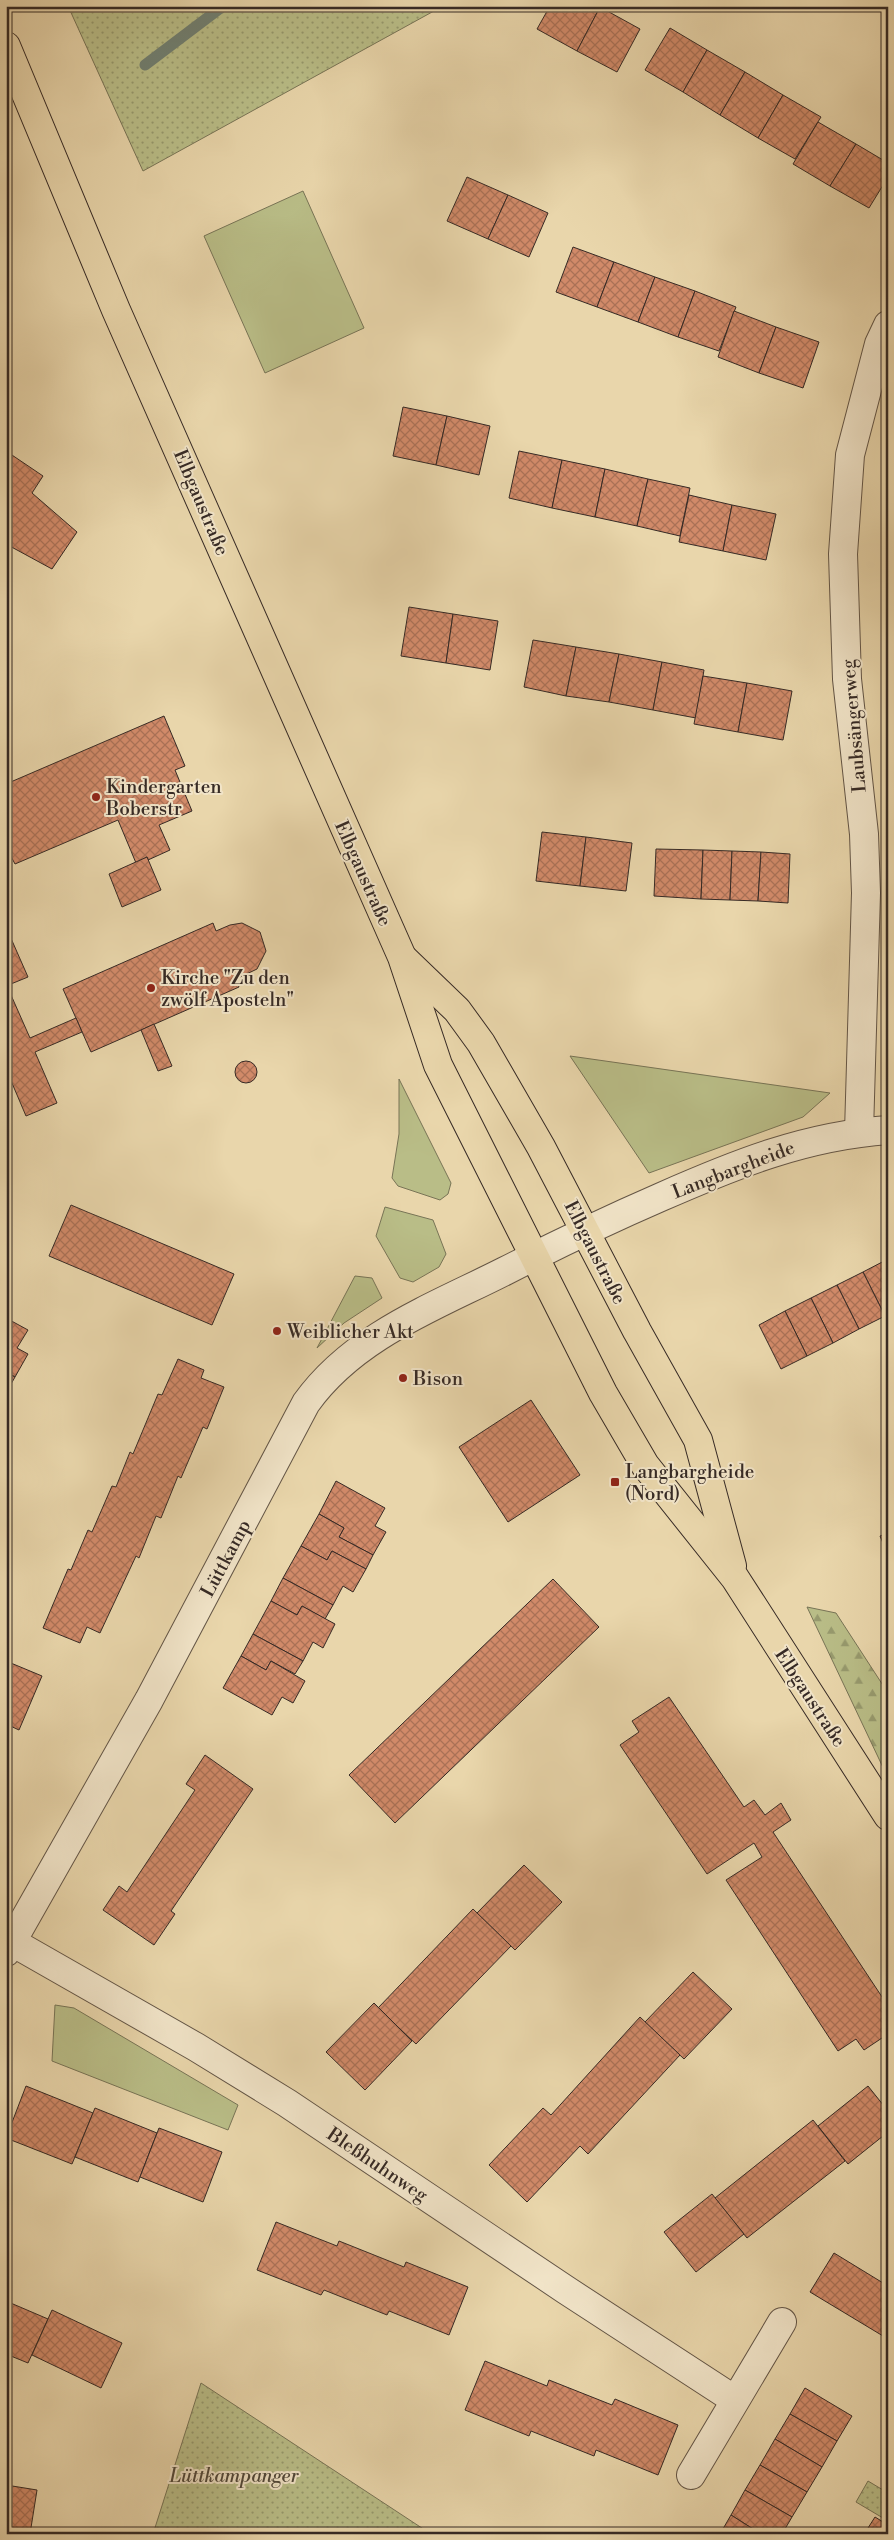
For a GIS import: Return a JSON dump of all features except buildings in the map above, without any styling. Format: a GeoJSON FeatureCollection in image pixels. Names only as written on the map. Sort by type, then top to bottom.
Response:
{"type":"FeatureCollection","features":[{"type":"Feature","properties":{"kind":"main road","name":"Elbgaustraße"},"geometry":{"type":"LineString","coordinates":[[6,46],[116,310],[402,956],[438,1065],[584,1359],[645,1465],[734,1578],[888,1816]]}},
{"type":"Feature","properties":{"kind":"main road","name":"Elbgaustraße"},"geometry":{"type":"LineString","coordinates":[[402,956],[457,1010],[481,1043],[512,1095],[637,1331],[698,1440],[734,1578]]}},
{"type":"Feature","properties":{"kind":"street","name":"Laubsängerweg"},"geometry":{"type":"LineString","coordinates":[[859,1132],[866,893],[864,834],[847,679],[843,546],[850,455],[879,344],[888,326]]}},
{"type":"Feature","properties":{"kind":"street","name":"Langbargheide"},"geometry":{"type":"LineString","coordinates":[[534,1256],[585,1231],[758,1156],[811,1140],[859,1132],[888,1130]]}},
{"type":"Feature","properties":{"kind":"street","name":"Lüttkamp"},"geometry":{"type":"LineString","coordinates":[[9,1947],[149,1700],[306,1403],[322,1380],[355,1351],[407,1320],[534,1256]]}},
{"type":"Feature","properties":{"kind":"street","name":"Bleßhuhnweg"},"geometry":{"type":"LineString","coordinates":[[9,1947],[196,2047],[287,2103],[566,2290],[735,2400]]}},
{"type":"Feature","properties":{"kind":"street"},"geometry":{"type":"LineString","coordinates":[[690,2475],[782,2322]]}},
{"type":"Feature","properties":{"kind":"green space"},"geometry":{"type":"Polygon","coordinates":[[[68,6],[443,6],[143,171],[68,6]]]}},
{"type":"Feature","properties":{"kind":"green space"},"geometry":{"type":"Polygon","coordinates":[[[303,191],[364,328],[265,373],[204,236],[303,191]]]}},
{"type":"Feature","properties":{"kind":"green space"},"geometry":{"type":"Polygon","coordinates":[[[570,1056],[830,1093],[803,1117],[649,1173],[570,1056]]]}},
{"type":"Feature","properties":{"kind":"green space"},"geometry":{"type":"Polygon","coordinates":[[[399,1079],[451,1183],[448,1194],[440,1200],[398,1186],[392,1178],[399,1134],[399,1079]]]}},
{"type":"Feature","properties":{"kind":"green space"},"geometry":{"type":"Polygon","coordinates":[[[385,1207],[433,1220],[446,1254],[439,1267],[413,1282],[400,1278],[376,1236],[385,1207]]]}},
{"type":"Feature","properties":{"kind":"green space"},"geometry":{"type":"Polygon","coordinates":[[[355,1276],[372,1278],[382,1298],[344,1323],[317,1348],[355,1276]]]}},
{"type":"Feature","properties":{"kind":"green space"},"geometry":{"type":"Polygon","coordinates":[[[807,1607],[836,1613],[888,1693],[888,1778],[807,1607]]]}},
{"type":"Feature","properties":{"kind":"green space"},"geometry":{"type":"Polygon","coordinates":[[[55,2005],[74,2008],[238,2105],[228,2130],[52,2061],[55,2005]]]}},
{"type":"Feature","properties":{"kind":"green space","name":"Lüttkampanger"},"geometry":{"type":"Polygon","coordinates":[[[201,2383],[431,2534],[153,2534],[201,2383]]]}},
{"type":"Feature","properties":{"kind":"green space"},"geometry":{"type":"Polygon","coordinates":[[[868,2481],[888,2493],[888,2521],[856,2502],[868,2481]]]}},
{"type":"Feature","properties":{"kind":"waterway"},"geometry":{"type":"LineString","coordinates":[[145,65],[223,6]]}},
{"type":"Feature","properties":{"kind":"place","name":"Kindergarten Boberstr"},"geometry":{"type":"Point","coordinates":[96,797]}},
{"type":"Feature","properties":{"kind":"place","name":"Kirche \"Zu den zwölf Aposteln\""},"geometry":{"type":"Point","coordinates":[151,988]}},
{"type":"Feature","properties":{"kind":"place","name":"Weiblicher Akt"},"geometry":{"type":"Point","coordinates":[277,1331]}},
{"type":"Feature","properties":{"kind":"place","name":"Bison"},"geometry":{"type":"Point","coordinates":[403,1378]}},
{"type":"Feature","properties":{"kind":"place","name":"Langbargheide (Nord)"},"geometry":{"type":"Point","coordinates":[615,1482]}}]}
